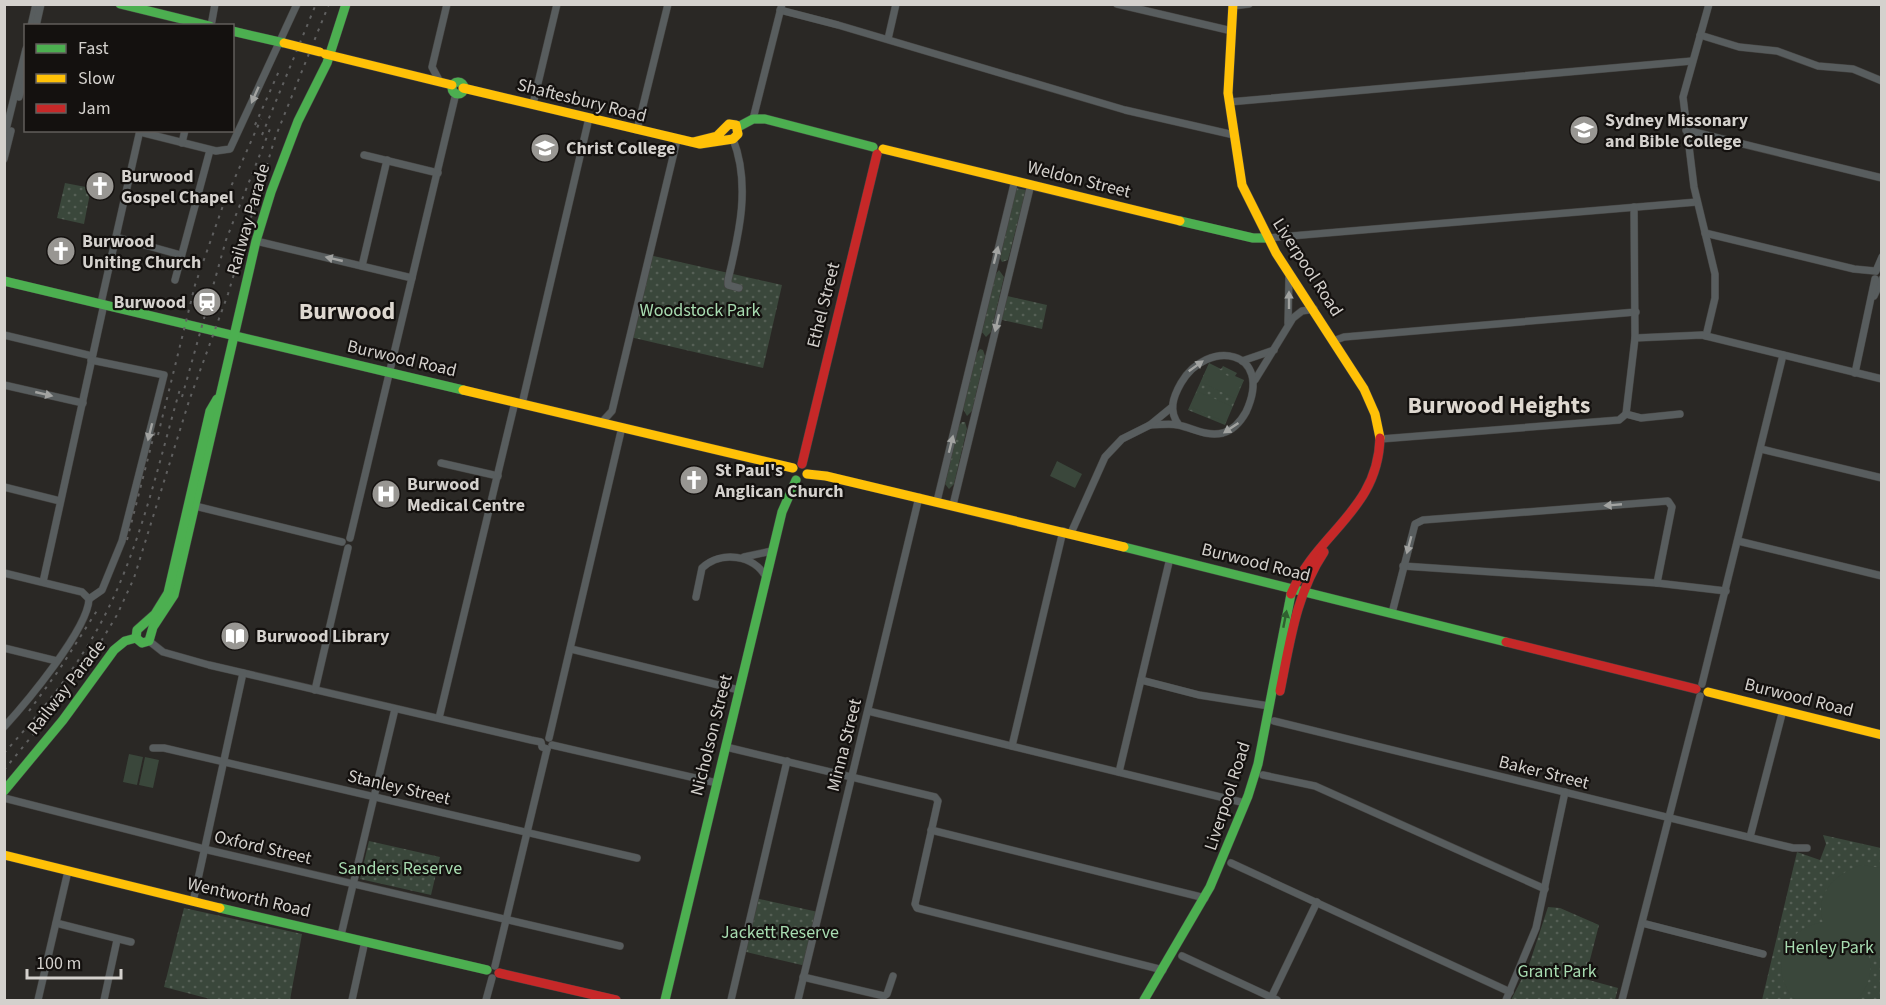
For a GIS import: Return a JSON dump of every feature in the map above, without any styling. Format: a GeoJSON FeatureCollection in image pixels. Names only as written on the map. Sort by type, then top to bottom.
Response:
{"type":"FeatureCollection","features":[{"type":"Feature","properties":{"kind":"main road"},"geometry":{"type":"LineString","coordinates":[[120,4],[170,21],[195,24]]}},
{"type":"Feature","properties":{"kind":"main road","name":"Railway Parade"},"geometry":{"type":"LineString","coordinates":[[148,633],[174,595],[256,241],[294,131],[330,55],[346,4]]}},
{"type":"Feature","properties":{"kind":"main road","name":"Liverpool Road"},"geometry":{"type":"LineString","coordinates":[[1144,1000],[1206,898],[1221,867],[1245,803],[1258,764],[1269,706],[1298,589],[1309,558],[1370,487],[1379,462],[1381,440],[1373,409],[1336,340],[1289,274],[1268,238],[1240,179],[1229,102],[1228,78],[1233,5]]}},
{"type":"Feature","properties":{"kind":"main road","name":"Shaftesbury Road"},"geometry":{"type":"LineString","coordinates":[[234,31],[441,82],[457,89],[677,140],[693,142],[728,136],[729,124],[738,127]]}},
{"type":"Feature","properties":{"kind":"main road"},"geometry":{"type":"LineString","coordinates":[[728,136],[738,134],[738,127],[753,119]]}},
{"type":"Feature","properties":{"kind":"main road","name":"Weldon Street"},"geometry":{"type":"LineString","coordinates":[[753,119],[769,120],[878,150],[1015,180],[1254,238],[1268,238]]}},
{"type":"Feature","properties":{"kind":"main road","name":"Ethel Street"},"geometry":{"type":"LineString","coordinates":[[797,466],[878,150]]}},
{"type":"Feature","properties":{"kind":"main road","name":"Burwood Road"},"geometry":{"type":"LineString","coordinates":[[4,281],[519,403],[797,466]]}},
{"type":"Feature","properties":{"kind":"main road","name":"Railway Parade"},"geometry":{"type":"LineString","coordinates":[[148,633],[168,593],[210,411],[218,399]]}},
{"type":"Feature","properties":{"kind":"main road"},"geometry":{"type":"LineString","coordinates":[[797,466],[807,468],[807,474],[803,480],[796,480],[792,474],[797,466]]}},
{"type":"Feature","properties":{"kind":"main road","name":"Burwood Road"},"geometry":{"type":"LineString","coordinates":[[807,474],[826,476],[1067,532],[1881,735]]}},
{"type":"Feature","properties":{"kind":"main road","name":"Nicholson Street"},"geometry":{"type":"LineString","coordinates":[[664,1000],[784,502],[796,480]]}},
{"type":"Feature","properties":{"kind":"main road","name":"Liverpool Road"},"geometry":{"type":"LineString","coordinates":[[1154,1000],[1182,956],[1232,863],[1263,775],[1298,589]]}},
{"type":"Feature","properties":{"kind":"main road"},"geometry":{"type":"LineString","coordinates":[[137,630],[148,633],[142,643],[136,638],[137,630]]}},
{"type":"Feature","properties":{"kind":"main road","name":"Railway Parade"},"geometry":{"type":"LineString","coordinates":[[4,791],[63,720],[114,650],[125,641],[136,638]]}},
{"type":"Feature","properties":{"kind":"main road","name":"Wentworth Road"},"geometry":{"type":"LineString","coordinates":[[4,855],[193,902],[493,971],[593,998],[616,1000]]}},
{"type":"Feature","properties":{"kind":"street"},"geometry":{"type":"LineString","coordinates":[[31,24],[36,4]]}},
{"type":"Feature","properties":{"kind":"street"},"geometry":{"type":"LineString","coordinates":[[36,24],[41,4]]}},
{"type":"Feature","properties":{"kind":"street"},"geometry":{"type":"LineString","coordinates":[[211,24],[215,4]]}},
{"type":"Feature","properties":{"kind":"street"},"geometry":{"type":"LineString","coordinates":[[144,132],[210,150],[226,151],[234,143],[282,43],[297,4]]}},
{"type":"Feature","properties":{"kind":"street"},"geometry":{"type":"LineString","coordinates":[[441,82],[432,67],[447,4]]}},
{"type":"Feature","properties":{"kind":"street"},"geometry":{"type":"LineString","coordinates":[[532,105],[557,4]]}},
{"type":"Feature","properties":{"kind":"street"},"geometry":{"type":"LineString","coordinates":[[637,130],[668,4]]}},
{"type":"Feature","properties":{"kind":"street"},"geometry":{"type":"LineString","coordinates":[[888,39],[896,4]]}},
{"type":"Feature","properties":{"kind":"street"},"geometry":{"type":"LineString","coordinates":[[1118,4],[1232,31]]}},
{"type":"Feature","properties":{"kind":"street"},"geometry":{"type":"LineString","coordinates":[[1233,5],[1249,4]]}},
{"type":"Feature","properties":{"kind":"street"},"geometry":{"type":"LineString","coordinates":[[1706,336],[1716,283],[1697,202],[1683,96],[1710,4]]}},
{"type":"Feature","properties":{"kind":"street"},"geometry":{"type":"LineString","coordinates":[[753,119],[781,7],[1125,110],[1234,135]]}},
{"type":"Feature","properties":{"kind":"street"},"geometry":{"type":"LineString","coordinates":[[1700,35],[1739,47],[1777,51],[1818,66],[1853,69],[1881,81]]}},
{"type":"Feature","properties":{"kind":"street"},"geometry":{"type":"LineString","coordinates":[[4,138],[24,57]]}},
{"type":"Feature","properties":{"kind":"street"},"geometry":{"type":"LineString","coordinates":[[1229,102],[1692,61]]}},
{"type":"Feature","properties":{"kind":"street"},"geometry":{"type":"LineString","coordinates":[[416,76],[432,67]]}},
{"type":"Feature","properties":{"kind":"street"},"geometry":{"type":"LineString","coordinates":[[4,159],[24,79]]}},
{"type":"Feature","properties":{"kind":"street"},"geometry":{"type":"LineString","coordinates":[[315,690],[348,548],[352,544],[350,538],[457,89]]}},
{"type":"Feature","properties":{"kind":"street"},"geometry":{"type":"LineString","coordinates":[[439,718],[589,118]]}},
{"type":"Feature","properties":{"kind":"street"},"geometry":{"type":"LineString","coordinates":[[1686,130],[1881,178]]}},
{"type":"Feature","properties":{"kind":"street"},"geometry":{"type":"LineString","coordinates":[[43,582],[140,132]]}},
{"type":"Feature","properties":{"kind":"street"},"geometry":{"type":"LineString","coordinates":[[182,143],[185,132]]}},
{"type":"Feature","properties":{"kind":"street"},"geometry":{"type":"LineString","coordinates":[[728,136],[742,162],[742,224],[728,280],[728,285],[739,288]]}},
{"type":"Feature","properties":{"kind":"street"},"geometry":{"type":"LineString","coordinates":[[602,422],[612,411],[677,140]]}},
{"type":"Feature","properties":{"kind":"street"},"geometry":{"type":"LineString","coordinates":[[175,280],[210,150]]}},
{"type":"Feature","properties":{"kind":"street"},"geometry":{"type":"LineString","coordinates":[[364,155],[438,173]]}},
{"type":"Feature","properties":{"kind":"street"},"geometry":{"type":"LineString","coordinates":[[362,266],[387,160]]}},
{"type":"Feature","properties":{"kind":"street"},"geometry":{"type":"LineString","coordinates":[[937,501],[1015,180]]}},
{"type":"Feature","properties":{"kind":"street"},"geometry":{"type":"LineString","coordinates":[[953,505],[1031,184]]}},
{"type":"Feature","properties":{"kind":"street"},"geometry":{"type":"LineString","coordinates":[[1268,238],[1697,202]]}},
{"type":"Feature","properties":{"kind":"street"},"geometry":{"type":"LineString","coordinates":[[1381,440],[1619,420],[1626,414],[1635,338],[1634,207]]}},
{"type":"Feature","properties":{"kind":"street"},"geometry":{"type":"LineString","coordinates":[[1705,233],[1878,275]]}},
{"type":"Feature","properties":{"kind":"street"},"geometry":{"type":"LineString","coordinates":[[116,237],[181,255]]}},
{"type":"Feature","properties":{"kind":"street"},"geometry":{"type":"LineString","coordinates":[[256,241],[412,278]]}},
{"type":"Feature","properties":{"kind":"street"},"geometry":{"type":"LineString","coordinates":[[1855,373],[1881,257]]}},
{"type":"Feature","properties":{"kind":"street"},"geometry":{"type":"LineString","coordinates":[[1288,325],[1289,274]]}},
{"type":"Feature","properties":{"kind":"street"},"geometry":{"type":"LineString","coordinates":[[1150,425],[1179,425],[1209,434],[1228,431],[1244,416],[1255,380],[1288,325],[1298,313],[1314,309]]}},
{"type":"Feature","properties":{"kind":"street"},"geometry":{"type":"LineString","coordinates":[[1336,340],[1344,337],[1636,312]]}},
{"type":"Feature","properties":{"kind":"street"},"geometry":{"type":"LineString","coordinates":[[4,335],[164,375],[122,541],[102,590],[89,598],[86,613],[57,661],[32,696],[4,727]]}},
{"type":"Feature","properties":{"kind":"street"},"geometry":{"type":"LineString","coordinates":[[1635,338],[1706,336],[1881,379]]}},
{"type":"Feature","properties":{"kind":"street"},"geometry":{"type":"LineString","coordinates":[[1012,746],[1067,532],[1106,457],[1128,435],[1150,425],[1172,407],[1176,392],[1193,366],[1209,358],[1225,356],[1242,360],[1274,350]]}},
{"type":"Feature","properties":{"kind":"street"},"geometry":{"type":"LineString","coordinates":[[1622,1000],[1726,591],[1783,355]]}},
{"type":"Feature","properties":{"kind":"street"},"geometry":{"type":"LineString","coordinates":[[1242,360],[1251,370],[1255,380]]}},
{"type":"Feature","properties":{"kind":"street"},"geometry":{"type":"LineString","coordinates":[[4,385],[82,403]]}},
{"type":"Feature","properties":{"kind":"street"},"geometry":{"type":"LineString","coordinates":[[1172,407],[1179,425]]}},
{"type":"Feature","properties":{"kind":"street"},"geometry":{"type":"LineString","coordinates":[[486,1000],[571,649],[618,426],[612,411]]}},
{"type":"Feature","properties":{"kind":"street"},"geometry":{"type":"LineString","coordinates":[[1626,414],[1641,418],[1680,414]]}},
{"type":"Feature","properties":{"kind":"street"},"geometry":{"type":"LineString","coordinates":[[1761,449],[1881,478]]}},
{"type":"Feature","properties":{"kind":"street"},"geometry":{"type":"LineString","coordinates":[[441,463],[498,476]]}},
{"type":"Feature","properties":{"kind":"street"},"geometry":{"type":"LineString","coordinates":[[4,487],[60,501]]}},
{"type":"Feature","properties":{"kind":"street","name":"Minna Street"},"geometry":{"type":"LineString","coordinates":[[798,1000],[919,497]]}},
{"type":"Feature","properties":{"kind":"street"},"geometry":{"type":"LineString","coordinates":[[1392,613],[1414,524],[1423,520],[1671,502],[1657,583]]}},
{"type":"Feature","properties":{"kind":"street"},"geometry":{"type":"LineString","coordinates":[[195,506],[342,542],[343,546],[348,548]]}},
{"type":"Feature","properties":{"kind":"street"},"geometry":{"type":"LineString","coordinates":[[342,542],[345,538],[350,538]]}},
{"type":"Feature","properties":{"kind":"street"},"geometry":{"type":"LineString","coordinates":[[1738,541],[1881,576]]}},
{"type":"Feature","properties":{"kind":"street"},"geometry":{"type":"LineString","coordinates":[[696,597],[700,573],[706,564],[719,559],[739,558],[772,551]]}},
{"type":"Feature","properties":{"kind":"street"},"geometry":{"type":"LineString","coordinates":[[739,558],[752,562],[766,577]]}},
{"type":"Feature","properties":{"kind":"street"},"geometry":{"type":"LineString","coordinates":[[1119,772],[1170,558]]}},
{"type":"Feature","properties":{"kind":"street"},"geometry":{"type":"LineString","coordinates":[[1403,566],[1657,583],[1726,591]]}},
{"type":"Feature","properties":{"kind":"street"},"geometry":{"type":"LineString","coordinates":[[4,573],[82,592],[89,598]]}},
{"type":"Feature","properties":{"kind":"street"},"geometry":{"type":"LineString","coordinates":[[148,633],[163,652],[243,673],[541,742],[544,738],[549,744],[717,783]]}},
{"type":"Feature","properties":{"kind":"street"},"geometry":{"type":"LineString","coordinates":[[4,648],[57,661]]}},
{"type":"Feature","properties":{"kind":"street"},"geometry":{"type":"LineString","coordinates":[[571,649],[739,690]]}},
{"type":"Feature","properties":{"kind":"street"},"geometry":{"type":"LineString","coordinates":[[193,902],[243,673]]}},
{"type":"Feature","properties":{"kind":"street"},"geometry":{"type":"LineString","coordinates":[[1141,680],[1199,695],[1269,706]]}},
{"type":"Feature","properties":{"kind":"street"},"geometry":{"type":"LineString","coordinates":[[341,935],[395,709]]}},
{"type":"Feature","properties":{"kind":"street"},"geometry":{"type":"LineString","coordinates":[[1750,837],[1783,710]]}},
{"type":"Feature","properties":{"kind":"street"},"geometry":{"type":"LineString","coordinates":[[868,711],[1245,803]]}},
{"type":"Feature","properties":{"kind":"street","name":"Baker Street"},"geometry":{"type":"LineString","coordinates":[[1274,721],[1793,848],[1807,848]]}},
{"type":"Feature","properties":{"kind":"street"},"geometry":{"type":"LineString","coordinates":[[726,747],[934,797],[938,801],[915,904],[917,908],[1163,970]]}},
{"type":"Feature","properties":{"kind":"street","name":"Stanley Street"},"geometry":{"type":"LineString","coordinates":[[153,748],[374,796],[637,858]]}},
{"type":"Feature","properties":{"kind":"street"},"geometry":{"type":"LineString","coordinates":[[731,1000],[787,761]]}},
{"type":"Feature","properties":{"kind":"street"},"geometry":{"type":"LineString","coordinates":[[1263,775],[1315,786],[1545,889]]}},
{"type":"Feature","properties":{"kind":"street"},"geometry":{"type":"LineString","coordinates":[[1506,1000],[1533,936],[1565,792]]}},
{"type":"Feature","properties":{"kind":"street","name":"Oxford Street"},"geometry":{"type":"LineString","coordinates":[[4,798],[205,849],[620,946]]}},
{"type":"Feature","properties":{"kind":"street"},"geometry":{"type":"LineString","coordinates":[[931,830],[1206,898]]}},
{"type":"Feature","properties":{"kind":"street"},"geometry":{"type":"LineString","coordinates":[[1232,863],[1510,992]]}},
{"type":"Feature","properties":{"kind":"street"},"geometry":{"type":"LineString","coordinates":[[38,1000],[68,871]]}},
{"type":"Feature","properties":{"kind":"street"},"geometry":{"type":"LineString","coordinates":[[1182,956],[1273,1000],[1317,902]]}},
{"type":"Feature","properties":{"kind":"street"},"geometry":{"type":"LineString","coordinates":[[56,923],[131,942]]}},
{"type":"Feature","properties":{"kind":"street"},"geometry":{"type":"LineString","coordinates":[[1642,923],[1763,954]]}},
{"type":"Feature","properties":{"kind":"street"},"geometry":{"type":"LineString","coordinates":[[104,1000],[117,940]]}},
{"type":"Feature","properties":{"kind":"street"},"geometry":{"type":"LineString","coordinates":[[352,1000],[365,941]]}},
{"type":"Feature","properties":{"kind":"street"},"geometry":{"type":"LineString","coordinates":[[803,977],[884,996],[887,994],[893,976]]}},
{"type":"Feature","properties":{"kind":"green space"},"geometry":{"type":"Polygon","coordinates":[[[65,183],[91,188],[84,224],[57,218],[65,183]]]}},
{"type":"Feature","properties":{"kind":"green space"},"geometry":{"type":"Polygon","coordinates":[[[1016,188],[1026,190],[1008,260],[1002,262],[1000,258],[1016,188]]]}},
{"type":"Feature","properties":{"kind":"green space","name":"Woodstock Park"},"geometry":{"type":"Polygon","coordinates":[[[649,255],[782,285],[763,368],[630,337],[649,255]]]}},
{"type":"Feature","properties":{"kind":"green space"},"geometry":{"type":"Polygon","coordinates":[[[999,270],[1004,277],[991,332],[986,337],[982,332],[995,275],[999,270]]]}},
{"type":"Feature","properties":{"kind":"green space"},"geometry":{"type":"Polygon","coordinates":[[[1003,295],[1047,305],[1042,329],[998,319],[1003,295]]]}},
{"type":"Feature","properties":{"kind":"green space"},"geometry":{"type":"Polygon","coordinates":[[[980,349],[983,350],[985,356],[972,411],[967,416],[963,409],[976,354],[980,349]]]}},
{"type":"Feature","properties":{"kind":"green space"},"geometry":{"type":"Polygon","coordinates":[[[1209,363],[1221,369],[1223,366],[1237,373],[1235,376],[1244,380],[1225,425],[1188,410],[1209,363]]]}},
{"type":"Feature","properties":{"kind":"green space"},"geometry":{"type":"Polygon","coordinates":[[[1208,366],[1242,383],[1234,398],[1201,382],[1208,366]]]}},
{"type":"Feature","properties":{"kind":"green space"},"geometry":{"type":"Polygon","coordinates":[[[1197,391],[1231,406],[1225,422],[1191,407],[1197,391]]]}},
{"type":"Feature","properties":{"kind":"green space"},"geometry":{"type":"Polygon","coordinates":[[[965,422],[967,429],[954,484],[949,489],[945,484],[959,425],[965,422]]]}},
{"type":"Feature","properties":{"kind":"green space"},"geometry":{"type":"Polygon","coordinates":[[[1057,461],[1082,474],[1075,488],[1050,476],[1057,461]]]}},
{"type":"Feature","properties":{"kind":"green space"},"geometry":{"type":"Polygon","coordinates":[[[129,754],[143,757],[137,785],[123,782],[129,754]]]}},
{"type":"Feature","properties":{"kind":"green space"},"geometry":{"type":"Polygon","coordinates":[[[145,757],[159,760],[153,788],[139,785],[145,757]]]}},
{"type":"Feature","properties":{"kind":"green space","name":"Henley Park"},"geometry":{"type":"Polygon","coordinates":[[[1823,835],[1881,848],[1881,1000],[1762,1000],[1797,852],[1820,860],[1826,844],[1823,835]]]}},
{"type":"Feature","properties":{"kind":"green space","name":"Sanders Reserve"},"geometry":{"type":"Polygon","coordinates":[[[369,841],[440,857],[431,895],[360,879],[369,841]]]}},
{"type":"Feature","properties":{"kind":"green space","name":"Henley Park"},"geometry":{"type":"Polygon","coordinates":[[[1861,865],[1882,868],[1881,953],[1869,956],[1870,974],[1866,986],[1856,1000],[1795,1000],[1782,976],[1781,964],[1784,952],[1789,942],[1798,933],[1809,926],[1823,922],[1822,902],[1825,893],[1836,879],[1861,865]]]}},
{"type":"Feature","properties":{"kind":"green space","name":"Jackett Reserve"},"geometry":{"type":"Polygon","coordinates":[[[755,898],[818,912],[806,966],[742,951],[755,898]]]}},
{"type":"Feature","properties":{"kind":"green space","name":"Grant Park"},"geometry":{"type":"Polygon","coordinates":[[[1548,907],[1560,908],[1599,925],[1585,979],[1618,988],[1615,1000],[1511,1000],[1529,965],[1548,907]]]}},
{"type":"Feature","properties":{"kind":"green space"},"geometry":{"type":"Polygon","coordinates":[[[184,908],[302,934],[290,1000],[214,1000],[164,987],[184,908]]]}},
{"type":"Feature","properties":{"kind":"railway"},"geometry":{"type":"LineString","coordinates":[[262,135],[316,4]]}},
{"type":"Feature","properties":{"kind":"railway"},"geometry":{"type":"LineString","coordinates":[[4,770],[77,681],[117,615],[134,578],[189,401],[228,294],[275,138],[329,4]]}},
{"type":"Feature","properties":{"kind":"railway"},"geometry":{"type":"LineString","coordinates":[[255,125],[279,71]]}},
{"type":"Feature","properties":{"kind":"railway"},"geometry":{"type":"LineString","coordinates":[[158,435],[195,285],[225,200],[261,119]]}},
{"type":"Feature","properties":{"kind":"railway"},"geometry":{"type":"LineString","coordinates":[[182,397],[226,240],[270,129]]}},
{"type":"Feature","properties":{"kind":"railway"},"geometry":{"type":"LineString","coordinates":[[4,753],[61,684],[98,629],[108,609],[131,556],[180,389]]}},
{"type":"Feature","properties":{"kind":"railway"},"geometry":{"type":"LineString","coordinates":[[127,540],[156,427]]}},
{"type":"Feature","properties":{"kind":"railway"},"geometry":{"type":"LineString","coordinates":[[29,711],[59,670],[98,609]]}},
{"type":"Feature","properties":{"kind":"traffic: fast"},"geometry":{"type":"LineString","coordinates":[[120,4],[202,24]]}},
{"type":"Feature","properties":{"kind":"traffic: fast"},"geometry":{"type":"LineString","coordinates":[[136,638],[142,643],[149,641],[153,627],[174,595],[256,241],[271,192],[298,121],[327,63],[346,4]]}},
{"type":"Feature","properties":{"kind":"traffic: fast"},"geometry":{"type":"LineString","coordinates":[[234,31],[284,43]]}},
{"type":"Feature","properties":{"kind":"traffic: fast"},"geometry":{"type":"LineString","coordinates":[[458,82],[464,88],[458,94],[452,88],[458,82]]}},
{"type":"Feature","properties":{"kind":"traffic: fast"},"geometry":{"type":"LineString","coordinates":[[738,127],[753,119],[765,119],[873,147]]}},
{"type":"Feature","properties":{"kind":"traffic: fast"},"geometry":{"type":"LineString","coordinates":[[1180,221],[1253,238],[1268,238]]}},
{"type":"Feature","properties":{"kind":"traffic: fast"},"geometry":{"type":"LineString","coordinates":[[4,281],[463,390]]}},
{"type":"Feature","properties":{"kind":"traffic: fast"},"geometry":{"type":"LineString","coordinates":[[136,638],[137,630],[155,614],[168,593],[210,411],[217,399]]}},
{"type":"Feature","properties":{"kind":"traffic: fast"},"geometry":{"type":"LineString","coordinates":[[665,1000],[782,512],[796,480]]}},
{"type":"Feature","properties":{"kind":"traffic: fast"},"geometry":{"type":"LineString","coordinates":[[1124,547],[1506,642]]}},
{"type":"Feature","properties":{"kind":"traffic: fast"},"geometry":{"type":"LineString","coordinates":[[1144,1000],[1210,887],[1248,796],[1258,764],[1291,594]]}},
{"type":"Feature","properties":{"kind":"traffic: fast"},"geometry":{"type":"LineString","coordinates":[[4,791],[63,720],[114,650],[125,641],[136,638]]}},
{"type":"Feature","properties":{"kind":"traffic: fast"},"geometry":{"type":"LineString","coordinates":[[220,908],[487,970]]}},
{"type":"Feature","properties":{"kind":"traffic: slow"},"geometry":{"type":"LineString","coordinates":[[1233,4],[1228,93],[1242,185],[1276,253],[1364,389],[1375,414],[1380,438]]}},
{"type":"Feature","properties":{"kind":"traffic: slow"},"geometry":{"type":"LineString","coordinates":[[284,43],[320,52]]}},
{"type":"Feature","properties":{"kind":"traffic: slow"},"geometry":{"type":"LineString","coordinates":[[325,54],[452,85]]}},
{"type":"Feature","properties":{"kind":"traffic: slow"},"geometry":{"type":"LineString","coordinates":[[463,88],[700,144],[733,139],[738,134],[736,125],[729,124],[717,136],[693,142]]}},
{"type":"Feature","properties":{"kind":"traffic: slow"},"geometry":{"type":"LineString","coordinates":[[883,149],[1180,221]]}},
{"type":"Feature","properties":{"kind":"traffic: slow"},"geometry":{"type":"LineString","coordinates":[[463,390],[793,468]]}},
{"type":"Feature","properties":{"kind":"traffic: slow"},"geometry":{"type":"LineString","coordinates":[[807,474],[826,476],[1124,547]]}},
{"type":"Feature","properties":{"kind":"traffic: slow"},"geometry":{"type":"LineString","coordinates":[[1708,692],[1882,735]]}},
{"type":"Feature","properties":{"kind":"traffic: slow"},"geometry":{"type":"LineString","coordinates":[[4,855],[220,908]]}},
{"type":"Feature","properties":{"kind":"traffic: jam"},"geometry":{"type":"LineString","coordinates":[[802,464],[877,154]]}},
{"type":"Feature","properties":{"kind":"traffic: jam"},"geometry":{"type":"LineString","coordinates":[[1291,594],[1302,572],[1358,503],[1369,484],[1377,463],[1380,438]]}},
{"type":"Feature","properties":{"kind":"traffic: jam"},"geometry":{"type":"LineString","coordinates":[[1280,691],[1300,602],[1314,568],[1324,552]]}},
{"type":"Feature","properties":{"kind":"traffic: jam"},"geometry":{"type":"LineString","coordinates":[[1506,642],[1696,689]]}},
{"type":"Feature","properties":{"kind":"traffic: jam"},"geometry":{"type":"LineString","coordinates":[[499,973],[616,1000]]}},
{"type":"Feature","properties":{"kind":"place","name":"Sydney Missonary and Bible College"},"geometry":{"type":"Point","coordinates":[1584,130]}},
{"type":"Feature","properties":{"kind":"place","name":"Christ College"},"geometry":{"type":"Point","coordinates":[545,148]}},
{"type":"Feature","properties":{"kind":"place","name":"Burwood Gospel Chapel"},"geometry":{"type":"Point","coordinates":[100,186]}},
{"type":"Feature","properties":{"kind":"place","name":"Burwood Uniting Church"},"geometry":{"type":"Point","coordinates":[61,251]}},
{"type":"Feature","properties":{"kind":"place","name":"Burwood"},"geometry":{"type":"Point","coordinates":[207,302]}},
{"type":"Feature","properties":{"kind":"place","name":"St Paul's Anglican Church"},"geometry":{"type":"Point","coordinates":[694,480]}},
{"type":"Feature","properties":{"kind":"place","name":"Burwood Medical Centre"},"geometry":{"type":"Point","coordinates":[386,494]}},
{"type":"Feature","properties":{"kind":"place","name":"Burwood Library"},"geometry":{"type":"Point","coordinates":[235,636]}},
{"type":"Feature","properties":{"kind":"district","name":"Burwood"},"geometry":{"type":"Point","coordinates":[347,311]}},
{"type":"Feature","properties":{"kind":"district","name":"Burwood Heights"},"geometry":{"type":"Point","coordinates":[1499,405]}}]}
